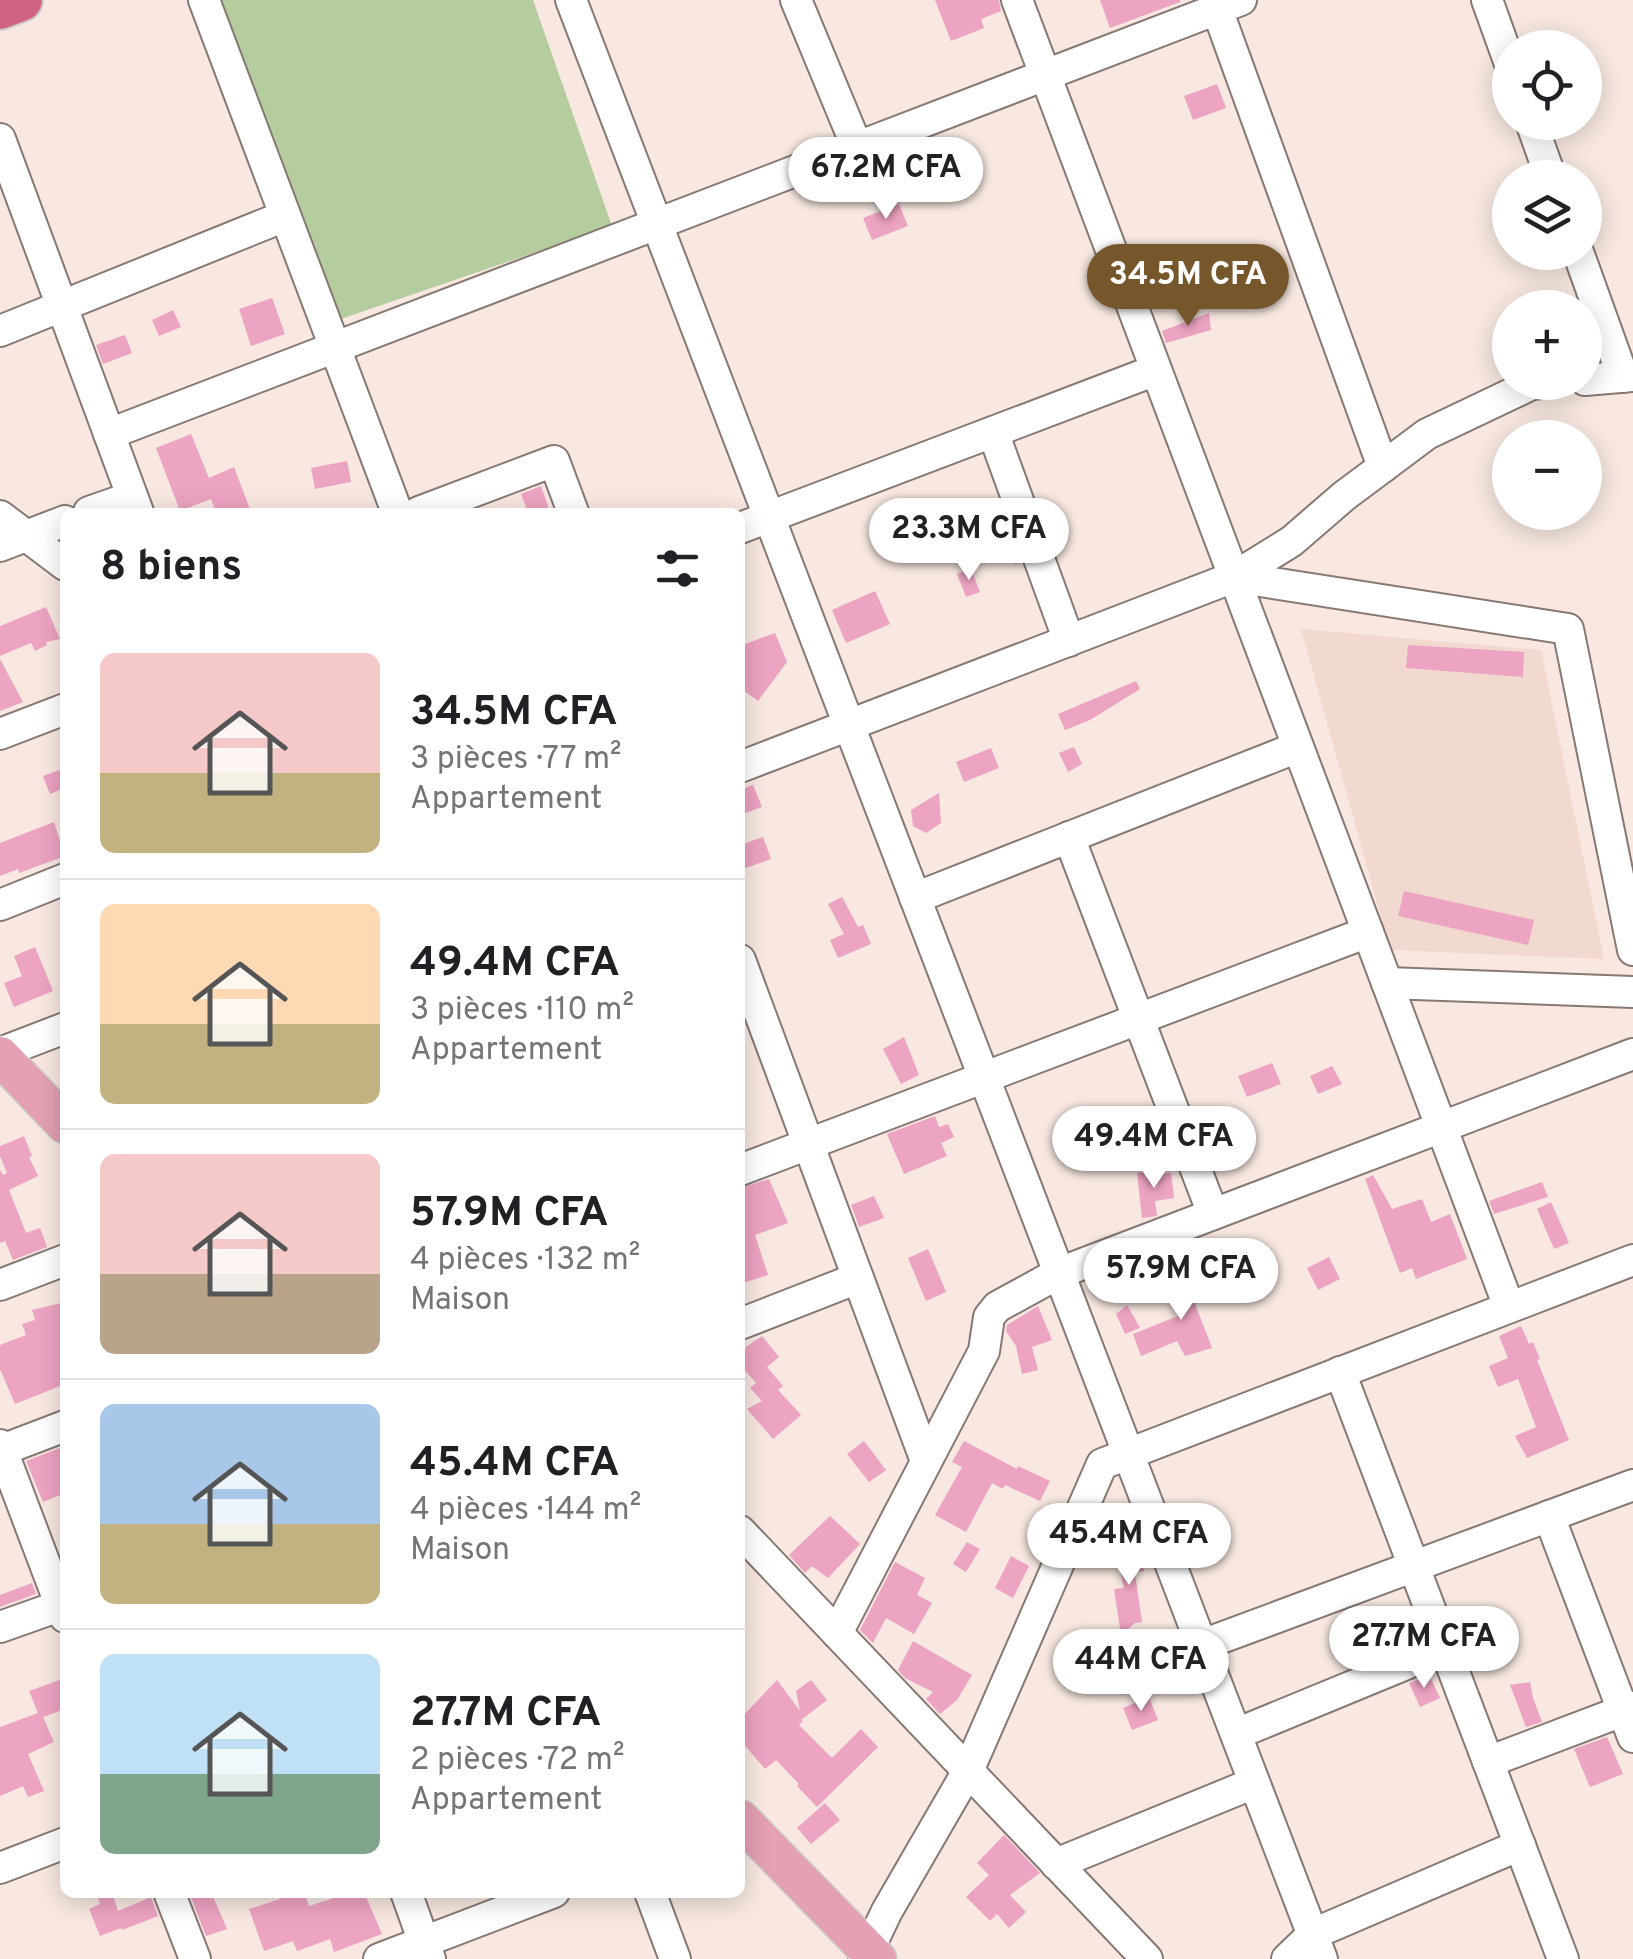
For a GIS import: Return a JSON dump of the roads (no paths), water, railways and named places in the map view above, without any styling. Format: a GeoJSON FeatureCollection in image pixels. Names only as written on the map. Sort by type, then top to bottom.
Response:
{"type":"FeatureCollection","features":[{"type":"Feature","properties":{"kind":"highway"},"geometry":{"type":"LineString","coordinates":[[0,8],[21,0]]}},
{"type":"Feature","properties":{"kind":"main road"},"geometry":{"type":"LineString","coordinates":[[0,1054],[60,1119]]}},
{"type":"Feature","properties":{"kind":"main road"},"geometry":{"type":"LineString","coordinates":[[745,1824],[870,1956]]}},
{"type":"Feature","properties":{"kind":"street"},"geometry":{"type":"LineString","coordinates":[[204,0],[395,508]]}},
{"type":"Feature","properties":{"kind":"street"},"geometry":{"type":"LineString","coordinates":[[571,0],[1318,1946]]}},
{"type":"Feature","properties":{"kind":"street"},"geometry":{"type":"LineString","coordinates":[[796,0],[858,147]]}},
{"type":"Feature","properties":{"kind":"street"},"geometry":{"type":"LineString","coordinates":[[1017,0],[1509,1307]]}},
{"type":"Feature","properties":{"kind":"street"},"geometry":{"type":"LineString","coordinates":[[1487,0],[1498,30]]}},
{"type":"Feature","properties":{"kind":"street"},"geometry":{"type":"LineString","coordinates":[[108,434],[1045,75],[1208,7],[1384,466]]}},
{"type":"Feature","properties":{"kind":"street"},"geometry":{"type":"LineString","coordinates":[[0,139],[135,505]]}},
{"type":"Feature","properties":{"kind":"street"},"geometry":{"type":"LineString","coordinates":[[0,331],[285,216]]}},
{"type":"Feature","properties":{"kind":"street"},"geometry":{"type":"LineString","coordinates":[[1585,270],[1628,377],[1602,379]]}},
{"type":"Feature","properties":{"kind":"street"},"geometry":{"type":"LineString","coordinates":[[745,526],[1156,370]]}},
{"type":"Feature","properties":{"kind":"street"},"geometry":{"type":"LineString","coordinates":[[745,766],[1234,577],[1292,541],[1427,434],[1498,400]]}},
{"type":"Feature","properties":{"kind":"street"},"geometry":{"type":"LineString","coordinates":[[993,432],[1069,641]]}},
{"type":"Feature","properties":{"kind":"street"},"geometry":{"type":"LineString","coordinates":[[430,508],[554,461],[572,508]]}},
{"type":"Feature","properties":{"kind":"street"},"geometry":{"type":"LineString","coordinates":[[0,516],[13,540],[60,563]]}},
{"type":"Feature","properties":{"kind":"street"},"geometry":{"type":"LineString","coordinates":[[13,540],[60,523]]}},
{"type":"Feature","properties":{"kind":"street"},"geometry":{"type":"LineString","coordinates":[[1234,577],[1568,630],[1633,950]]}},
{"type":"Feature","properties":{"kind":"street"},"geometry":{"type":"LineString","coordinates":[[0,734],[60,710]]}},
{"type":"Feature","properties":{"kind":"street"},"geometry":{"type":"LineString","coordinates":[[915,898],[1298,747]]}},
{"type":"Feature","properties":{"kind":"street"},"geometry":{"type":"LineString","coordinates":[[1069,837],[1213,1214]]}},
{"type":"Feature","properties":{"kind":"street"},"geometry":{"type":"LineString","coordinates":[[0,905],[60,881]]}},
{"type":"Feature","properties":{"kind":"street"},"geometry":{"type":"LineString","coordinates":[[745,1168],[1368,932]]}},
{"type":"Feature","properties":{"kind":"street"},"geometry":{"type":"LineString","coordinates":[[745,977],[926,1460]]}},
{"type":"Feature","properties":{"kind":"street"},"geometry":{"type":"LineString","coordinates":[[1387,983],[1633,992]]}},
{"type":"Feature","properties":{"kind":"street"},"geometry":{"type":"LineString","coordinates":[[0,1054],[60,1030]]}},
{"type":"Feature","properties":{"kind":"street"},"geometry":{"type":"LineString","coordinates":[[836,1632],[984,1351],[989,1317],[997,1307],[1059,1273],[1633,1054]]}},
{"type":"Feature","properties":{"kind":"street"},"geometry":{"type":"LineString","coordinates":[[870,1956],[887,1911],[968,1771],[1102,1464],[1633,1260]]}},
{"type":"Feature","properties":{"kind":"street"},"geometry":{"type":"LineString","coordinates":[[0,1285],[60,1262]]}},
{"type":"Feature","properties":{"kind":"street"},"geometry":{"type":"LineString","coordinates":[[745,1322],[858,1278]]}},
{"type":"Feature","properties":{"kind":"street"},"geometry":{"type":"LineString","coordinates":[[1340,1372],[1563,1959]]}},
{"type":"Feature","properties":{"kind":"street"},"geometry":{"type":"LineString","coordinates":[[60,1428],[1,1448],[60,1599]]}},
{"type":"Feature","properties":{"kind":"street"},"geometry":{"type":"LineString","coordinates":[[1202,1646],[1633,1484]]}},
{"type":"Feature","properties":{"kind":"street"},"geometry":{"type":"LineString","coordinates":[[1488,1762],[1630,1718],[1550,1516]]}},
{"type":"Feature","properties":{"kind":"street"},"geometry":{"type":"LineString","coordinates":[[745,1536],[1147,1959]]}},
{"type":"Feature","properties":{"kind":"street"},"geometry":{"type":"LineString","coordinates":[[0,1627],[60,1610]]}},
{"type":"Feature","properties":{"kind":"street"},"geometry":{"type":"LineString","coordinates":[[1236,1734],[1445,1648]]}},
{"type":"Feature","properties":{"kind":"street"},"geometry":{"type":"LineString","coordinates":[[1056,1864],[1254,1783]]}},
{"type":"Feature","properties":{"kind":"street"},"geometry":{"type":"LineString","coordinates":[[0,1868],[60,1845]]}},
{"type":"Feature","properties":{"kind":"street"},"geometry":{"type":"LineString","coordinates":[[1287,1959],[1520,1845]]}},
{"type":"Feature","properties":{"kind":"street"},"geometry":{"type":"LineString","coordinates":[[171,1898],[194,1959]]}},
{"type":"Feature","properties":{"kind":"street"},"geometry":{"type":"LineString","coordinates":[[408,1898],[427,1950]]}},
{"type":"Feature","properties":{"kind":"street"},"geometry":{"type":"LineString","coordinates":[[379,1959],[427,1950],[541,1898]]}},
{"type":"Feature","properties":{"kind":"street"},"geometry":{"type":"LineString","coordinates":[[652,1898],[675,1959]]}}]}
